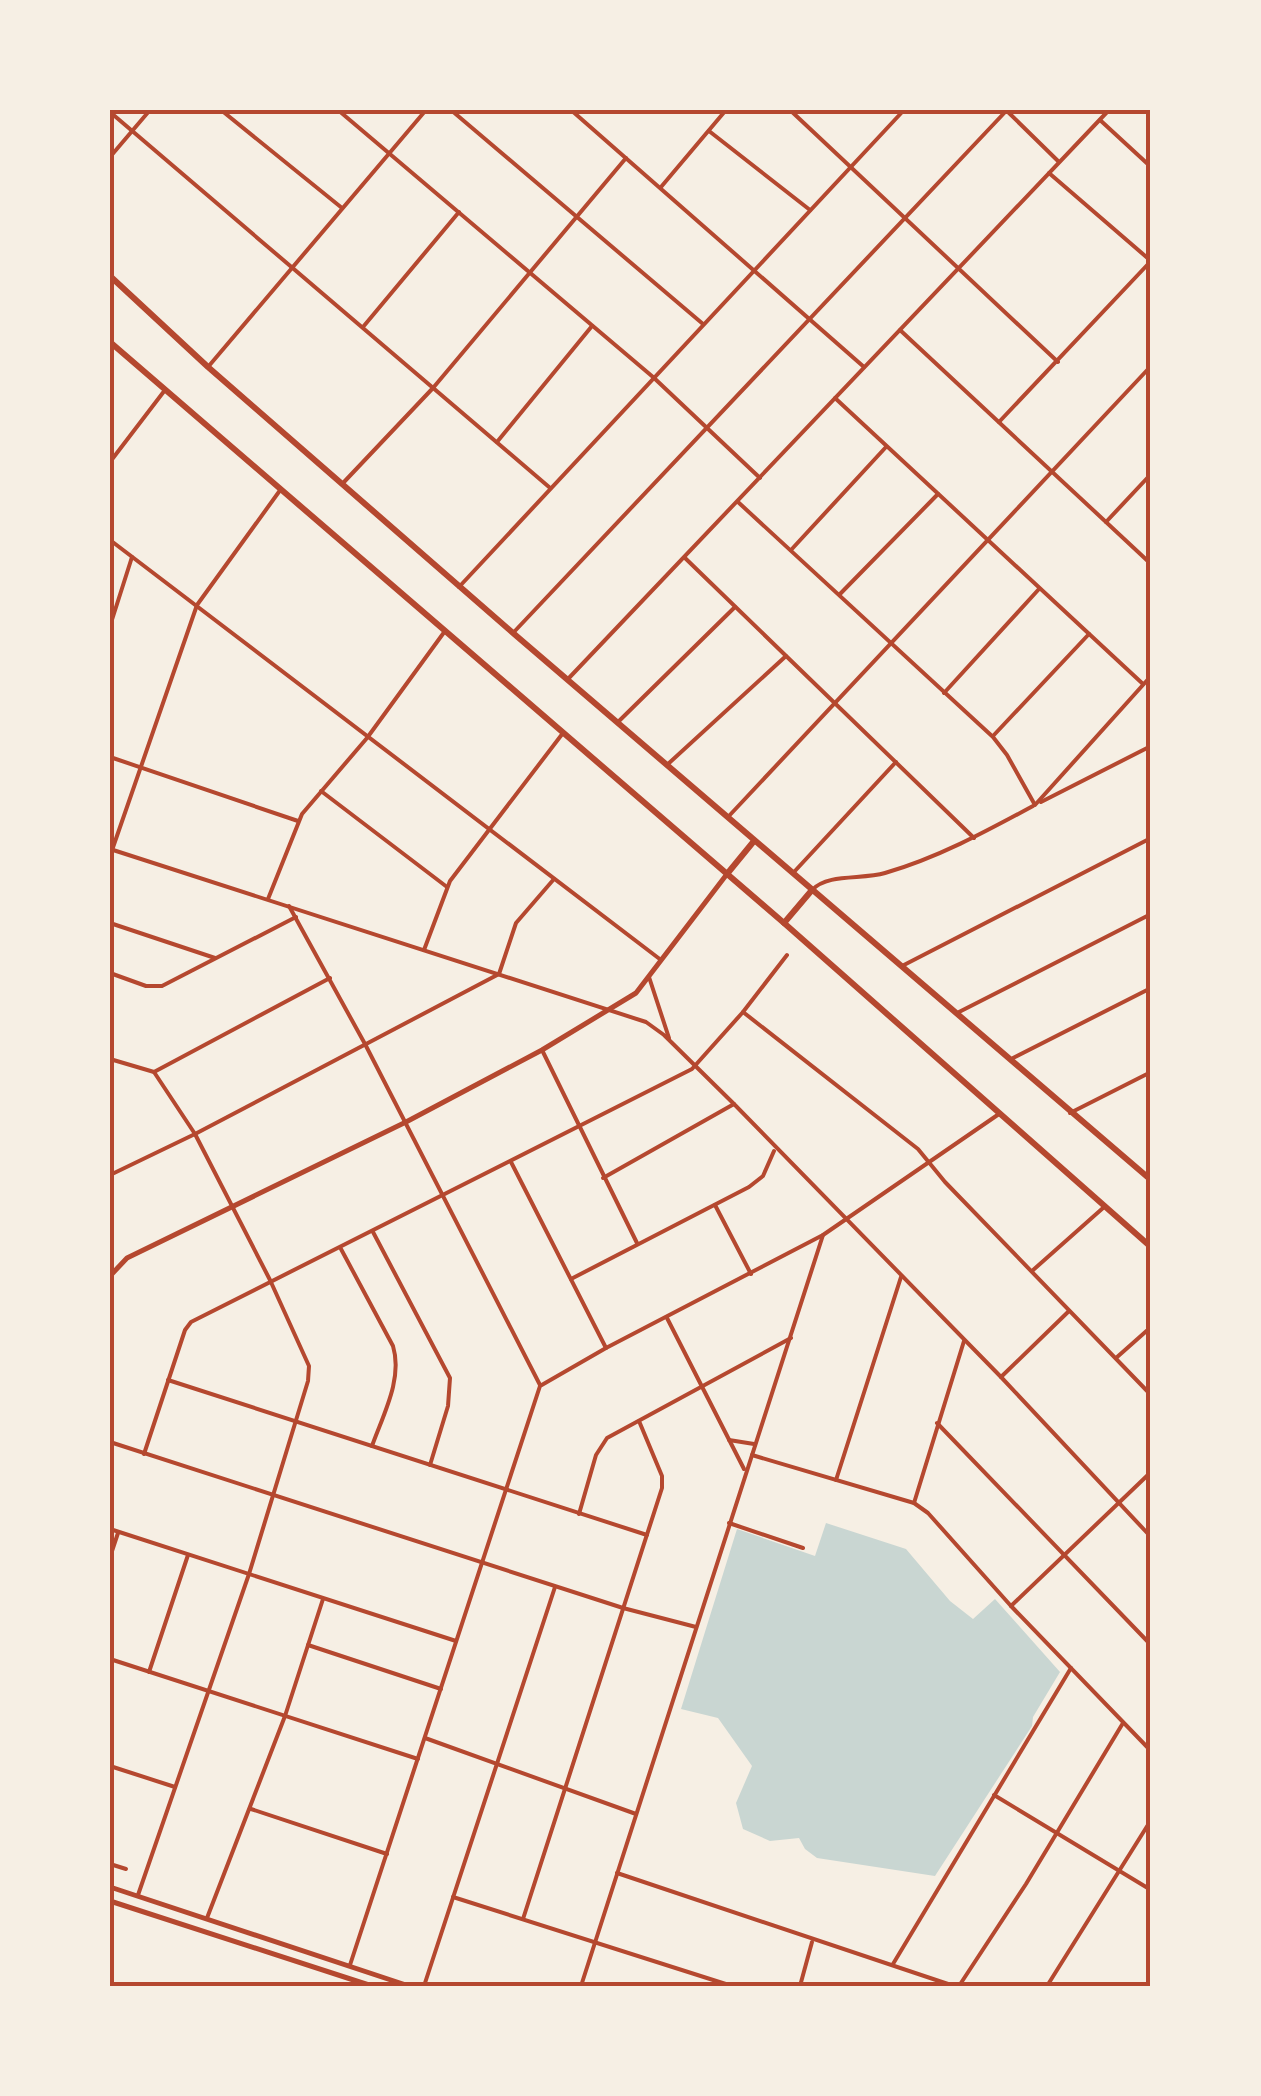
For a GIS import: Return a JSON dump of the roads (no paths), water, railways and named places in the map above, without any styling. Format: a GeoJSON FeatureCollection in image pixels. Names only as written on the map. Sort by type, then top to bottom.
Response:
{"type":"FeatureCollection","features":[{"type":"Feature","properties":{"kind":"main road"},"geometry":{"type":"LineString","coordinates":[[110,276],[513,633],[1151,1180]]}},
{"type":"Feature","properties":{"kind":"main road"},"geometry":{"type":"LineString","coordinates":[[110,342],[784,923],[1151,1247]]}},
{"type":"Feature","properties":{"kind":"main road"},"geometry":{"type":"LineString","coordinates":[[110,1276],[112,1267],[127,1258],[406,1122],[542,1050],[636,993],[754,841]]}},
{"type":"Feature","properties":{"kind":"main road"},"geometry":{"type":"LineString","coordinates":[[784,923],[812,890]]}},
{"type":"Feature","properties":{"kind":"main road"},"geometry":{"type":"LineString","coordinates":[[110,1887],[409,1986]]}},
{"type":"Feature","properties":{"kind":"main road"},"geometry":{"type":"LineString","coordinates":[[110,1900],[372,1986]]}},
{"type":"Feature","properties":{"kind":"street"},"geometry":{"type":"LineString","coordinates":[[110,157],[150,110]]}},
{"type":"Feature","properties":{"kind":"street"},"geometry":{"type":"LineString","coordinates":[[222,110],[342,208]]}},
{"type":"Feature","properties":{"kind":"street"},"geometry":{"type":"LineString","coordinates":[[338,110],[653,376],[760,478]]}},
{"type":"Feature","properties":{"kind":"street"},"geometry":{"type":"LineString","coordinates":[[208,366],[426,110]]}},
{"type":"Feature","properties":{"kind":"street"},"geometry":{"type":"LineString","coordinates":[[452,110],[703,324]]}},
{"type":"Feature","properties":{"kind":"street"},"geometry":{"type":"LineString","coordinates":[[571,110],[864,367]]}},
{"type":"Feature","properties":{"kind":"street"},"geometry":{"type":"LineString","coordinates":[[661,187],[726,110]]}},
{"type":"Feature","properties":{"kind":"street"},"geometry":{"type":"LineString","coordinates":[[790,110],[1058,362]]}},
{"type":"Feature","properties":{"kind":"street"},"geometry":{"type":"LineString","coordinates":[[513,633],[1006,110],[1058,161]]}},
{"type":"Feature","properties":{"kind":"street"},"geometry":{"type":"LineString","coordinates":[[568,679],[1109,110]]}},
{"type":"Feature","properties":{"kind":"street"},"geometry":{"type":"LineString","coordinates":[[459,586],[902,111]]}},
{"type":"Feature","properties":{"kind":"street"},"geometry":{"type":"LineString","coordinates":[[110,112],[550,488]]}},
{"type":"Feature","properties":{"kind":"street"},"geometry":{"type":"LineString","coordinates":[[1100,120],[1151,168]]}},
{"type":"Feature","properties":{"kind":"street"},"geometry":{"type":"LineString","coordinates":[[709,130],[810,210]]}},
{"type":"Feature","properties":{"kind":"street"},"geometry":{"type":"LineString","coordinates":[[344,483],[433,388],[626,158]]}},
{"type":"Feature","properties":{"kind":"street"},"geometry":{"type":"LineString","coordinates":[[999,422],[1151,261],[1048,172]]}},
{"type":"Feature","properties":{"kind":"street"},"geometry":{"type":"LineString","coordinates":[[363,327],[459,212]]}},
{"type":"Feature","properties":{"kind":"street"},"geometry":{"type":"LineString","coordinates":[[497,442],[592,325]]}},
{"type":"Feature","properties":{"kind":"street"},"geometry":{"type":"LineString","coordinates":[[900,330],[1151,564]]}},
{"type":"Feature","properties":{"kind":"street"},"geometry":{"type":"LineString","coordinates":[[728,818],[1151,366]]}},
{"type":"Feature","properties":{"kind":"street"},"geometry":{"type":"LineString","coordinates":[[110,462],[165,390]]}},
{"type":"Feature","properties":{"kind":"street"},"geometry":{"type":"LineString","coordinates":[[835,398],[1143,684]]}},
{"type":"Feature","properties":{"kind":"street"},"geometry":{"type":"LineString","coordinates":[[791,550],[887,446]]}},
{"type":"Feature","properties":{"kind":"street"},"geometry":{"type":"LineString","coordinates":[[110,448],[116,453]]}},
{"type":"Feature","properties":{"kind":"street"},"geometry":{"type":"LineString","coordinates":[[1106,522],[1151,474]]}},
{"type":"Feature","properties":{"kind":"street"},"geometry":{"type":"LineString","coordinates":[[281,490],[197,605],[111,851],[646,1022],[696,1066],[846,1218],[1151,1537]]}},
{"type":"Feature","properties":{"kind":"street"},"geometry":{"type":"LineString","coordinates":[[839,594],[938,494]]}},
{"type":"Feature","properties":{"kind":"street"},"geometry":{"type":"LineString","coordinates":[[738,502],[992,737],[1035,805]]}},
{"type":"Feature","properties":{"kind":"street"},"geometry":{"type":"LineString","coordinates":[[110,540],[661,960]]}},
{"type":"Feature","properties":{"kind":"street"},"geometry":{"type":"LineString","coordinates":[[110,626],[132,558]]}},
{"type":"Feature","properties":{"kind":"street"},"geometry":{"type":"LineString","coordinates":[[686,558],[974,838]]}},
{"type":"Feature","properties":{"kind":"street"},"geometry":{"type":"LineString","coordinates":[[944,693],[1040,588]]}},
{"type":"Feature","properties":{"kind":"street"},"geometry":{"type":"LineString","coordinates":[[618,722],[735,607]]}},
{"type":"Feature","properties":{"kind":"street"},"geometry":{"type":"LineString","coordinates":[[268,899],[298,821],[368,738],[445,631]]}},
{"type":"Feature","properties":{"kind":"street"},"geometry":{"type":"LineString","coordinates":[[992,737],[1089,634]]}},
{"type":"Feature","properties":{"kind":"street"},"geometry":{"type":"LineString","coordinates":[[668,764],[786,656]]}},
{"type":"Feature","properties":{"kind":"street"},"geometry":{"type":"LineString","coordinates":[[1035,805],[1151,676]]}},
{"type":"Feature","properties":{"kind":"street"},"geometry":{"type":"LineString","coordinates":[[424,950],[447,886],[563,732]]}},
{"type":"Feature","properties":{"kind":"street"},"geometry":{"type":"LineString","coordinates":[[812,890],[824,880],[861,879],[884,873],[974,838],[1151,746]]}},
{"type":"Feature","properties":{"kind":"street"},"geometry":{"type":"LineString","coordinates":[[110,757],[298,821]]}},
{"type":"Feature","properties":{"kind":"street"},"geometry":{"type":"LineString","coordinates":[[794,873],[896,762]]}},
{"type":"Feature","properties":{"kind":"street"},"geometry":{"type":"LineString","coordinates":[[321,791],[447,886]]}},
{"type":"Feature","properties":{"kind":"street"},"geometry":{"type":"LineString","coordinates":[[901,966],[1151,838]]}},
{"type":"Feature","properties":{"kind":"street"},"geometry":{"type":"LineString","coordinates":[[110,1175],[499,974],[516,924],[554,878]]}},
{"type":"Feature","properties":{"kind":"street"},"geometry":{"type":"LineString","coordinates":[[289,906],[366,1044],[540,1386]]}},
{"type":"Feature","properties":{"kind":"street"},"geometry":{"type":"LineString","coordinates":[[957,1014],[1151,914]]}},
{"type":"Feature","properties":{"kind":"street"},"geometry":{"type":"LineString","coordinates":[[110,975],[154,987],[296,917]]}},
{"type":"Feature","properties":{"kind":"street"},"geometry":{"type":"LineString","coordinates":[[110,923],[216,958]]}},
{"type":"Feature","properties":{"kind":"street"},"geometry":{"type":"LineString","coordinates":[[144,1454],[187,1326],[270,1280],[373,1232],[696,1066],[787,955]]}},
{"type":"Feature","properties":{"kind":"street"},"geometry":{"type":"LineString","coordinates":[[648,977],[670,1041]]}},
{"type":"Feature","properties":{"kind":"street"},"geometry":{"type":"LineString","coordinates":[[154,1072],[330,978]]}},
{"type":"Feature","properties":{"kind":"street"},"geometry":{"type":"LineString","coordinates":[[1009,1060],[1151,988]]}},
{"type":"Feature","properties":{"kind":"street"},"geometry":{"type":"LineString","coordinates":[[743,1012],[866,1106],[929,1161],[944,1182],[1151,1395]]}},
{"type":"Feature","properties":{"kind":"street"},"geometry":{"type":"LineString","coordinates":[[542,1050],[638,1245]]}},
{"type":"Feature","properties":{"kind":"street"},"geometry":{"type":"LineString","coordinates":[[110,1059],[154,1072],[195,1134],[270,1280],[308,1366],[297,1422],[275,1496],[138,1896]]}},
{"type":"Feature","properties":{"kind":"street"},"geometry":{"type":"LineString","coordinates":[[1070,1113],[1151,1072]]}},
{"type":"Feature","properties":{"kind":"street"},"geometry":{"type":"LineString","coordinates":[[603,1178],[734,1104]]}},
{"type":"Feature","properties":{"kind":"street"},"geometry":{"type":"LineString","coordinates":[[350,1965],[540,1386],[823,1235],[999,1114]]}},
{"type":"Feature","properties":{"kind":"street"},"geometry":{"type":"LineString","coordinates":[[572,1279],[758,1182],[775,1149]]}},
{"type":"Feature","properties":{"kind":"street"},"geometry":{"type":"LineString","coordinates":[[512,1162],[606,1348]]}},
{"type":"Feature","properties":{"kind":"street"},"geometry":{"type":"LineString","coordinates":[[1142,1172],[1151,1167]]}},
{"type":"Feature","properties":{"kind":"street"},"geometry":{"type":"LineString","coordinates":[[715,1205],[751,1274]]}},
{"type":"Feature","properties":{"kind":"street"},"geometry":{"type":"LineString","coordinates":[[1032,1271],[1104,1207]]}},
{"type":"Feature","properties":{"kind":"street"},"geometry":{"type":"LineString","coordinates":[[373,1232],[450,1378],[448,1406],[430,1465]]}},
{"type":"Feature","properties":{"kind":"street"},"geometry":{"type":"LineString","coordinates":[[581,1986],[823,1235]]}},
{"type":"Feature","properties":{"kind":"street"},"geometry":{"type":"LineString","coordinates":[[340,1247],[394,1346],[397,1359],[396,1376],[372,1446]]}},
{"type":"Feature","properties":{"kind":"street"},"geometry":{"type":"LineString","coordinates":[[836,1480],[901,1277]]}},
{"type":"Feature","properties":{"kind":"street"},"geometry":{"type":"LineString","coordinates":[[1001,1377],[1069,1311]]}},
{"type":"Feature","properties":{"kind":"street"},"geometry":{"type":"LineString","coordinates":[[666,1318],[746,1472]]}},
{"type":"Feature","properties":{"kind":"street"},"geometry":{"type":"LineString","coordinates":[[1116,1358],[1151,1327]]}},
{"type":"Feature","properties":{"kind":"street"},"geometry":{"type":"LineString","coordinates":[[580,1514],[600,1446],[607,1438],[790,1338]]}},
{"type":"Feature","properties":{"kind":"street"},"geometry":{"type":"LineString","coordinates":[[914,1503],[964,1341]]}},
{"type":"Feature","properties":{"kind":"street"},"geometry":{"type":"LineString","coordinates":[[168,1380],[647,1535]]}},
{"type":"Feature","properties":{"kind":"street"},"geometry":{"type":"LineString","coordinates":[[523,1918],[662,1488],[662,1476],[639,1421]]}},
{"type":"Feature","properties":{"kind":"street"},"geometry":{"type":"LineString","coordinates":[[937,1423],[1151,1645]]}},
{"type":"Feature","properties":{"kind":"street"},"geometry":{"type":"LineString","coordinates":[[729,1440],[756,1444]]}},
{"type":"Feature","properties":{"kind":"street"},"geometry":{"type":"LineString","coordinates":[[110,1442],[556,1587],[696,1628]]}},
{"type":"Feature","properties":{"kind":"street"},"geometry":{"type":"LineString","coordinates":[[752,1454],[914,1503],[1151,1751]]}},
{"type":"Feature","properties":{"kind":"street"},"geometry":{"type":"LineString","coordinates":[[1011,1606],[1151,1472]]}},
{"type":"Feature","properties":{"kind":"street"},"geometry":{"type":"LineString","coordinates":[[730,1523],[803,1548]]}},
{"type":"Feature","properties":{"kind":"street"},"geometry":{"type":"LineString","coordinates":[[110,1529],[456,1642]]}},
{"type":"Feature","properties":{"kind":"street"},"geometry":{"type":"LineString","coordinates":[[110,1557],[118,1532]]}},
{"type":"Feature","properties":{"kind":"street"},"geometry":{"type":"LineString","coordinates":[[150,1672],[188,1554]]}},
{"type":"Feature","properties":{"kind":"street"},"geometry":{"type":"LineString","coordinates":[[424,1986],[556,1587]]}},
{"type":"Feature","properties":{"kind":"street"},"geometry":{"type":"LineString","coordinates":[[207,1918],[285,1716],[323,1598]]}},
{"type":"Feature","properties":{"kind":"street"},"geometry":{"type":"LineString","coordinates":[[308,1645],[441,1689]]}},
{"type":"Feature","properties":{"kind":"street"},"geometry":{"type":"LineString","coordinates":[[110,1659],[418,1759]]}},
{"type":"Feature","properties":{"kind":"street"},"geometry":{"type":"LineString","coordinates":[[893,1964],[1071,1668]]}},
{"type":"Feature","properties":{"kind":"street"},"geometry":{"type":"LineString","coordinates":[[617,1874],[957,1986],[1123,1723]]}},
{"type":"Feature","properties":{"kind":"street"},"geometry":{"type":"LineString","coordinates":[[425,1738],[636,1814]]}},
{"type":"Feature","properties":{"kind":"street"},"geometry":{"type":"LineString","coordinates":[[110,1766],[176,1787]]}},
{"type":"Feature","properties":{"kind":"street"},"geometry":{"type":"LineString","coordinates":[[994,1795],[1151,1890]]}},
{"type":"Feature","properties":{"kind":"street"},"geometry":{"type":"LineString","coordinates":[[251,1809],[387,1854]]}},
{"type":"Feature","properties":{"kind":"street"},"geometry":{"type":"LineString","coordinates":[[1047,1986],[1151,1820]]}},
{"type":"Feature","properties":{"kind":"street"},"geometry":{"type":"LineString","coordinates":[[110,1864],[126,1869]]}},
{"type":"Feature","properties":{"kind":"street"},"geometry":{"type":"LineString","coordinates":[[453,1897],[732,1986]]}},
{"type":"Feature","properties":{"kind":"street"},"geometry":{"type":"LineString","coordinates":[[800,1986],[813,1940]]}},
{"type":"Feature","properties":{"kind":"street"},"geometry":{"type":"LineString","coordinates":[[1147,1986],[1151,1979]]}}]}
